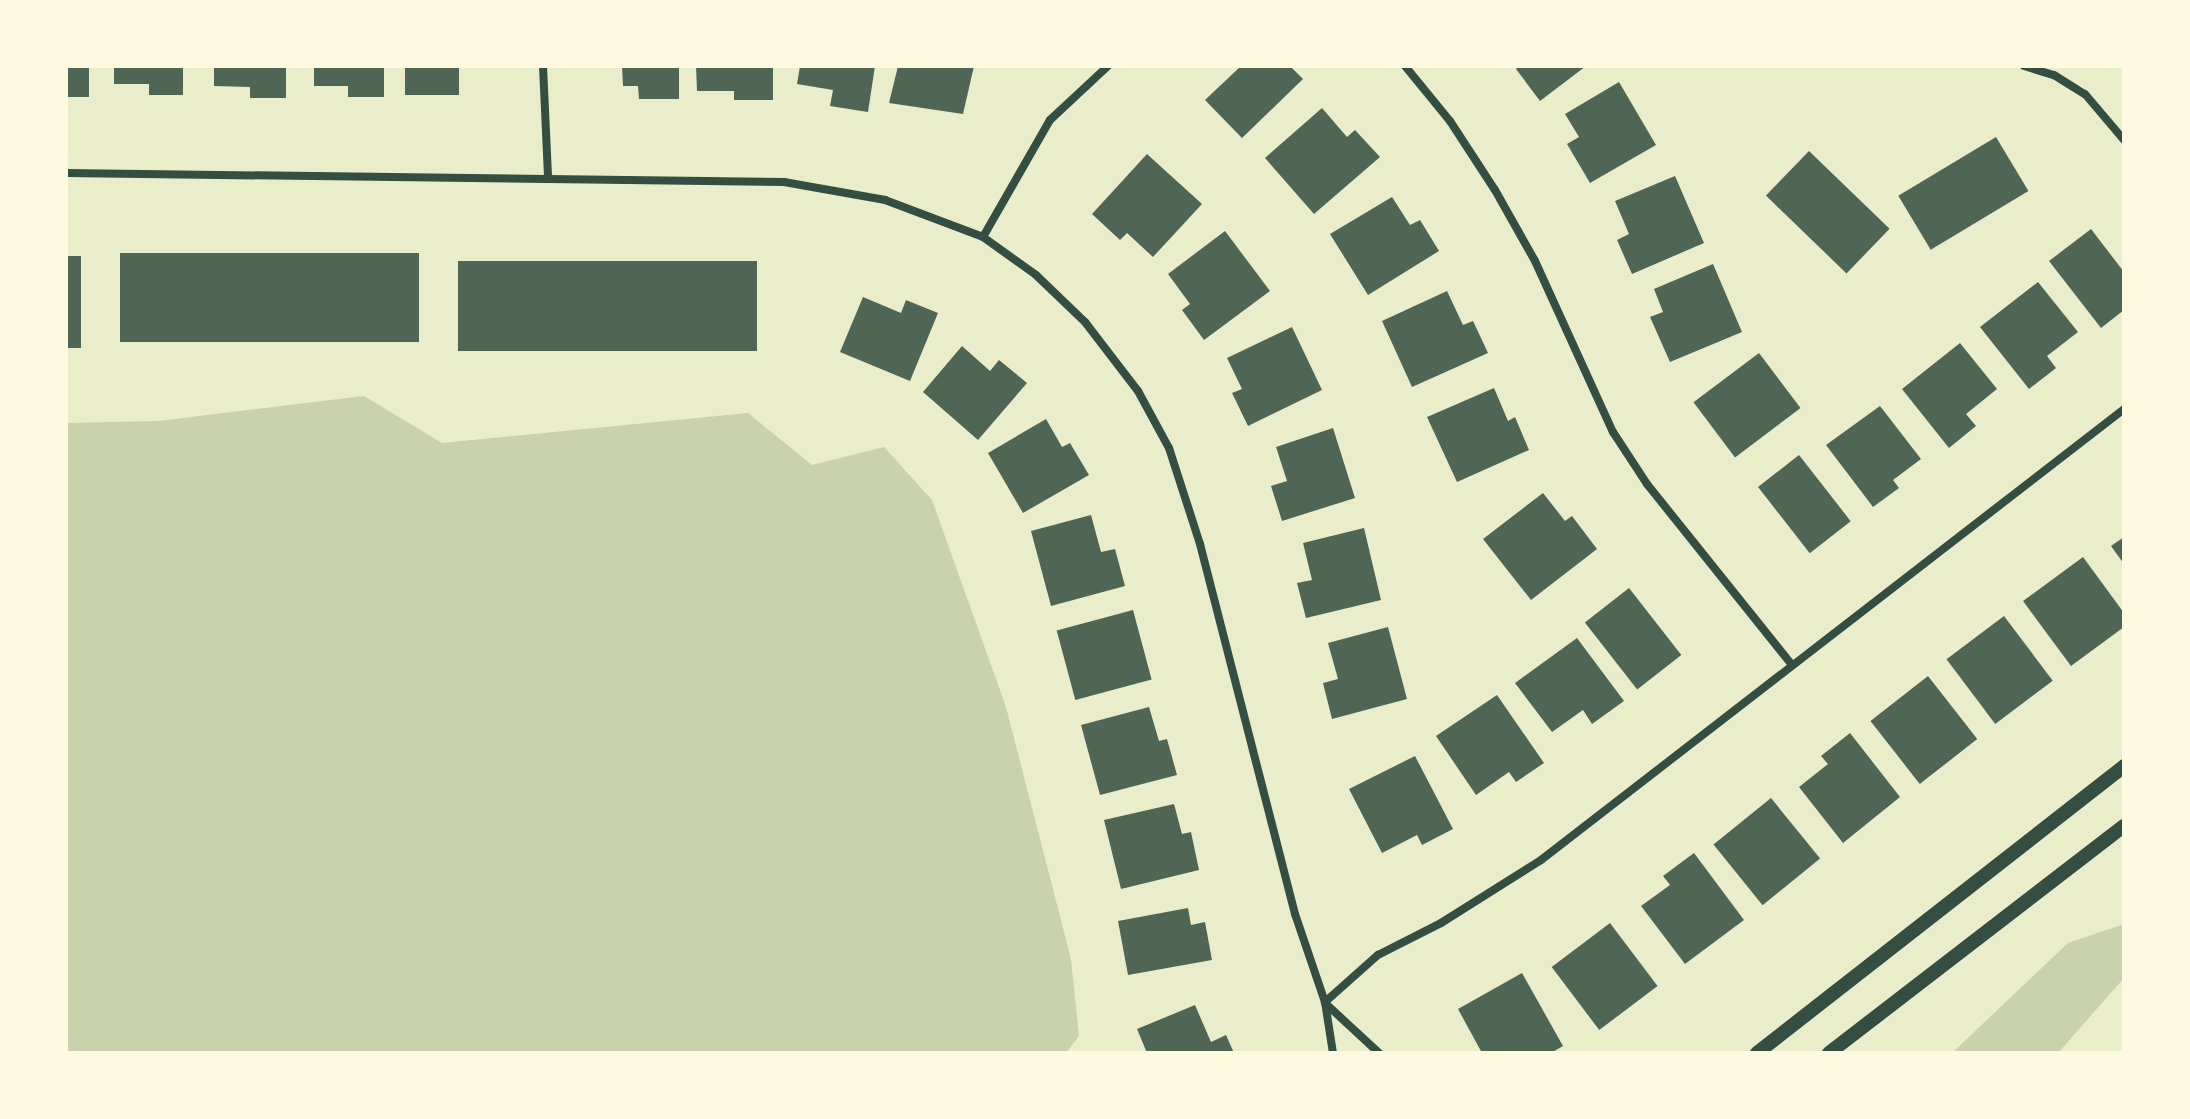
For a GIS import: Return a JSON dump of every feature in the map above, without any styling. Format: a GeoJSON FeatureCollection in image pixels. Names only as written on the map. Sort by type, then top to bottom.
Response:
{"type":"FeatureCollection","features":[{"type":"Feature","properties":{"kind":"street"},"geometry":{"type":"LineString","coordinates":[[543,66],[548,177]]}},
{"type":"Feature","properties":{"kind":"street"},"geometry":{"type":"LineString","coordinates":[[983,237],[1050,120],[1108,66]]}},
{"type":"Feature","properties":{"kind":"street"},"geometry":{"type":"LineString","coordinates":[[1405,66],[1450,121],[1495,190],[1535,261],[1613,432],[1647,484],[1792,665]]}},
{"type":"Feature","properties":{"kind":"street"},"geometry":{"type":"LineString","coordinates":[[2024,66],[2054,75],[2085,94],[2124,140]]}},
{"type":"Feature","properties":{"kind":"street"},"geometry":{"type":"LineString","coordinates":[[66,173],[784,182],[885,200],[983,237],[1036,275],[1085,322],[1138,391],[1169,448],[1200,544],[1295,914],[1325,1002],[1333,1053]]}},
{"type":"Feature","properties":{"kind":"street"},"geometry":{"type":"LineString","coordinates":[[1325,1002],[1378,955],[1517,878],[2124,409]]}},
{"type":"Feature","properties":{"kind":"street"},"geometry":{"type":"LineString","coordinates":[[1757,1053],[2124,766]]}},
{"type":"Feature","properties":{"kind":"street"},"geometry":{"type":"LineString","coordinates":[[1829,1053],[2124,826]]}},
{"type":"Feature","properties":{"kind":"street"},"geometry":{"type":"LineString","coordinates":[[1325,1002],[1379,1053]]}},
{"type":"Feature","properties":{"kind":"green space"},"geometry":{"type":"Polygon","coordinates":[[[364,396],[442,443],[748,413],[812,465],[884,447],[932,500],[1006,707],[1071,959],[1079,1036],[1066,1053],[66,1053],[66,423],[158,421],[364,396]]]}},
{"type":"Feature","properties":{"kind":"green space"},"geometry":{"type":"Polygon","coordinates":[[[2124,924],[2124,978],[2058,1053],[1952,1053],[2068,943],[2124,924]]]}},
{"type":"Feature","properties":{"kind":"building"},"geometry":{"type":"Polygon","coordinates":[[[66,66],[89,66],[89,97],[66,97],[66,66]]]}},
{"type":"Feature","properties":{"kind":"building"},"geometry":{"type":"Polygon","coordinates":[[[114,66],[183,66],[183,95],[149,95],[149,84],[114,84],[114,66]]]}},
{"type":"Feature","properties":{"kind":"building"},"geometry":{"type":"Polygon","coordinates":[[[214,66],[286,66],[286,98],[250,98],[250,87],[214,86],[214,66]]]}},
{"type":"Feature","properties":{"kind":"building"},"geometry":{"type":"Polygon","coordinates":[[[314,66],[384,66],[384,97],[348,97],[348,86],[314,86],[314,66]]]}},
{"type":"Feature","properties":{"kind":"building"},"geometry":{"type":"Polygon","coordinates":[[[405,66],[459,66],[459,95],[405,95],[405,66]]]}},
{"type":"Feature","properties":{"kind":"building"},"geometry":{"type":"Polygon","coordinates":[[[622,66],[679,66],[679,99],[639,99],[638,86],[623,86],[622,66]]]}},
{"type":"Feature","properties":{"kind":"building"},"geometry":{"type":"Polygon","coordinates":[[[696,66],[773,66],[773,100],[734,100],[734,91],[697,91],[696,66]]]}},
{"type":"Feature","properties":{"kind":"building"},"geometry":{"type":"Polygon","coordinates":[[[800,66],[875,66],[868,112],[830,106],[833,90],[797,84],[800,66]]]}},
{"type":"Feature","properties":{"kind":"building"},"geometry":{"type":"Polygon","coordinates":[[[898,66],[974,66],[963,114],[889,103],[898,66]]]}},
{"type":"Feature","properties":{"kind":"building"},"geometry":{"type":"Polygon","coordinates":[[[1241,66],[1290,66],[1303,79],[1242,138],[1205,100],[1241,66]]]}},
{"type":"Feature","properties":{"kind":"building"},"geometry":{"type":"Polygon","coordinates":[[[1519,66],[1586,66],[1540,101],[1516,69],[1519,66]]]}},
{"type":"Feature","properties":{"kind":"building"},"geometry":{"type":"Polygon","coordinates":[[[1619,82],[1656,145],[1590,183],[1567,144],[1579,137],[1565,114],[1619,82]]]}},
{"type":"Feature","properties":{"kind":"building"},"geometry":{"type":"Polygon","coordinates":[[[1322,108],[1347,137],[1355,130],[1380,157],[1314,214],[1265,158],[1322,108]]]}},
{"type":"Feature","properties":{"kind":"building"},"geometry":{"type":"Polygon","coordinates":[[[1996,137],[2028,191],[1931,250],[1898,196],[1996,137]]]}},
{"type":"Feature","properties":{"kind":"building"},"geometry":{"type":"Polygon","coordinates":[[[1809,151],[1890,229],[1846,273],[1766,196],[1809,151]]]}},
{"type":"Feature","properties":{"kind":"building"},"geometry":{"type":"Polygon","coordinates":[[[1147,154],[1202,204],[1153,257],[1127,233],[1120,240],[1092,214],[1147,154]]]}},
{"type":"Feature","properties":{"kind":"building"},"geometry":{"type":"Polygon","coordinates":[[[1675,176],[1704,243],[1632,274],[1617,240],[1629,234],[1615,201],[1675,176]]]}},
{"type":"Feature","properties":{"kind":"building"},"geometry":{"type":"Polygon","coordinates":[[[1392,197],[1410,225],[1420,220],[1439,251],[1368,295],[1330,234],[1392,197]]]}},
{"type":"Feature","properties":{"kind":"building"},"geometry":{"type":"Polygon","coordinates":[[[2091,229],[2124,272],[2124,310],[2101,328],[2049,261],[2091,229]]]}},
{"type":"Feature","properties":{"kind":"building"},"geometry":{"type":"Polygon","coordinates":[[[1225,231],[1270,291],[1204,340],[1182,310],[1190,304],[1168,274],[1225,231]]]}},
{"type":"Feature","properties":{"kind":"building"},"geometry":{"type":"Polygon","coordinates":[[[120,253],[419,253],[419,342],[120,342],[120,253]]]}},
{"type":"Feature","properties":{"kind":"building"},"geometry":{"type":"Polygon","coordinates":[[[66,256],[81,256],[81,348],[66,348],[66,256]]]}},
{"type":"Feature","properties":{"kind":"building"},"geometry":{"type":"Polygon","coordinates":[[[458,261],[757,261],[757,351],[458,351],[458,261]]]}},
{"type":"Feature","properties":{"kind":"building"},"geometry":{"type":"Polygon","coordinates":[[[1713,264],[1742,332],[1670,362],[1650,317],[1663,312],[1654,289],[1713,264]]]}},
{"type":"Feature","properties":{"kind":"building"},"geometry":{"type":"Polygon","coordinates":[[[2038,282],[2078,332],[2047,356],[2056,368],[2029,389],[1980,327],[2038,282]]]}},
{"type":"Feature","properties":{"kind":"building"},"geometry":{"type":"Polygon","coordinates":[[[1447,291],[1463,325],[1473,321],[1488,353],[1412,387],[1382,321],[1447,291]]]}},
{"type":"Feature","properties":{"kind":"building"},"geometry":{"type":"Polygon","coordinates":[[[863,297],[901,313],[906,300],[938,313],[910,381],[840,352],[863,297]]]}},
{"type":"Feature","properties":{"kind":"building"},"geometry":{"type":"Polygon","coordinates":[[[1292,327],[1322,390],[1248,426],[1232,393],[1242,389],[1227,358],[1292,327]]]}},
{"type":"Feature","properties":{"kind":"building"},"geometry":{"type":"Polygon","coordinates":[[[1960,343],[1997,389],[1966,414],[1976,426],[1949,448],[1902,389],[1960,343]]]}},
{"type":"Feature","properties":{"kind":"building"},"geometry":{"type":"Polygon","coordinates":[[[962,346],[990,371],[999,360],[1027,383],[978,440],[923,392],[962,346]]]}},
{"type":"Feature","properties":{"kind":"building"},"geometry":{"type":"Polygon","coordinates":[[[1759,353],[1801,408],[1735,457],[1694,402],[1759,353]]]}},
{"type":"Feature","properties":{"kind":"building"},"geometry":{"type":"Polygon","coordinates":[[[1494,388],[1508,421],[1515,417],[1529,450],[1457,482],[1427,417],[1494,388]]]}},
{"type":"Feature","properties":{"kind":"building"},"geometry":{"type":"Polygon","coordinates":[[[1880,406],[1921,459],[1893,480],[1899,488],[1873,507],[1826,445],[1880,406]]]}},
{"type":"Feature","properties":{"kind":"building"},"geometry":{"type":"Polygon","coordinates":[[[1046,419],[1062,447],[1070,443],[1089,475],[1023,513],[988,453],[1046,419]]]}},
{"type":"Feature","properties":{"kind":"building"},"geometry":{"type":"Polygon","coordinates":[[[1333,428],[1355,498],[1282,521],[1271,486],[1287,481],[1276,447],[1333,428]]]}},
{"type":"Feature","properties":{"kind":"building"},"geometry":{"type":"Polygon","coordinates":[[[1799,455],[1851,521],[1810,553],[1758,487],[1799,455]]]}},
{"type":"Feature","properties":{"kind":"building"},"geometry":{"type":"Polygon","coordinates":[[[1543,493],[1565,521],[1572,516],[1597,549],[1531,600],[1483,539],[1543,493]]]}},
{"type":"Feature","properties":{"kind":"building"},"geometry":{"type":"Polygon","coordinates":[[[1091,515],[1101,552],[1115,549],[1125,586],[1051,606],[1031,531],[1091,515]]]}},
{"type":"Feature","properties":{"kind":"building"},"geometry":{"type":"Polygon","coordinates":[[[1364,528],[1381,600],[1306,618],[1297,583],[1312,580],[1303,543],[1364,528]]]}},
{"type":"Feature","properties":{"kind":"building"},"geometry":{"type":"Polygon","coordinates":[[[2124,537],[2124,564],[2111,546],[2124,537]]]}},
{"type":"Feature","properties":{"kind":"building"},"geometry":{"type":"Polygon","coordinates":[[[2083,557],[2124,613],[2124,627],[2071,666],[2023,601],[2083,557]]]}},
{"type":"Feature","properties":{"kind":"building"},"geometry":{"type":"Polygon","coordinates":[[[1629,588],[1681,655],[1637,689],[1585,622],[1629,588]]]}},
{"type":"Feature","properties":{"kind":"building"},"geometry":{"type":"Polygon","coordinates":[[[1133,610],[1152,680],[1075,700],[1057,630],[1133,610]]]}},
{"type":"Feature","properties":{"kind":"building"},"geometry":{"type":"Polygon","coordinates":[[[2004,616],[2053,681],[1995,724],[1946,659],[2004,616]]]}},
{"type":"Feature","properties":{"kind":"building"},"geometry":{"type":"Polygon","coordinates":[[[1388,627],[1407,699],[1332,719],[1323,683],[1338,679],[1328,643],[1388,627]]]}},
{"type":"Feature","properties":{"kind":"building"},"geometry":{"type":"Polygon","coordinates":[[[1577,638],[1624,701],[1592,724],[1583,710],[1552,732],[1515,683],[1577,638]]]}},
{"type":"Feature","properties":{"kind":"building"},"geometry":{"type":"Polygon","coordinates":[[[1928,676],[1977,739],[1920,784],[1870,721],[1928,676]]]}},
{"type":"Feature","properties":{"kind":"building"},"geometry":{"type":"Polygon","coordinates":[[[1497,695],[1544,763],[1516,782],[1509,772],[1476,795],[1436,736],[1497,695]]]}},
{"type":"Feature","properties":{"kind":"building"},"geometry":{"type":"Polygon","coordinates":[[[1149,707],[1159,741],[1167,739],[1177,775],[1100,795],[1081,725],[1149,707]]]}},
{"type":"Feature","properties":{"kind":"building"},"geometry":{"type":"Polygon","coordinates":[[[1850,733],[1900,797],[1843,843],[1799,787],[1828,764],[1821,756],[1850,733]]]}},
{"type":"Feature","properties":{"kind":"building"},"geometry":{"type":"Polygon","coordinates":[[[1415,756],[1453,829],[1422,845],[1417,835],[1382,853],[1349,789],[1415,756]]]}},
{"type":"Feature","properties":{"kind":"building"},"geometry":{"type":"Polygon","coordinates":[[[1771,798],[1820,859],[1763,905],[1713,845],[1771,798]]]}},
{"type":"Feature","properties":{"kind":"building"},"geometry":{"type":"Polygon","coordinates":[[[1174,804],[1182,834],[1191,832],[1199,870],[1121,889],[1104,820],[1174,804]]]}},
{"type":"Feature","properties":{"kind":"building"},"geometry":{"type":"Polygon","coordinates":[[[1694,853],[1744,920],[1685,964],[1641,906],[1670,885],[1663,876],[1694,853]]]}},
{"type":"Feature","properties":{"kind":"building"},"geometry":{"type":"Polygon","coordinates":[[[1188,908],[1191,925],[1205,922],[1212,960],[1128,975],[1118,921],[1188,908]]]}},
{"type":"Feature","properties":{"kind":"building"},"geometry":{"type":"Polygon","coordinates":[[[1610,923],[1658,986],[1599,1030],[1552,967],[1610,923]]]}},
{"type":"Feature","properties":{"kind":"building"},"geometry":{"type":"Polygon","coordinates":[[[1522,973],[1563,1046],[1551,1053],[1482,1053],[1458,1009],[1522,973]]]}},
{"type":"Feature","properties":{"kind":"building"},"geometry":{"type":"Polygon","coordinates":[[[1195,1005],[1211,1042],[1226,1035],[1234,1053],[1147,1053],[1137,1029],[1195,1005]]]}}]}
